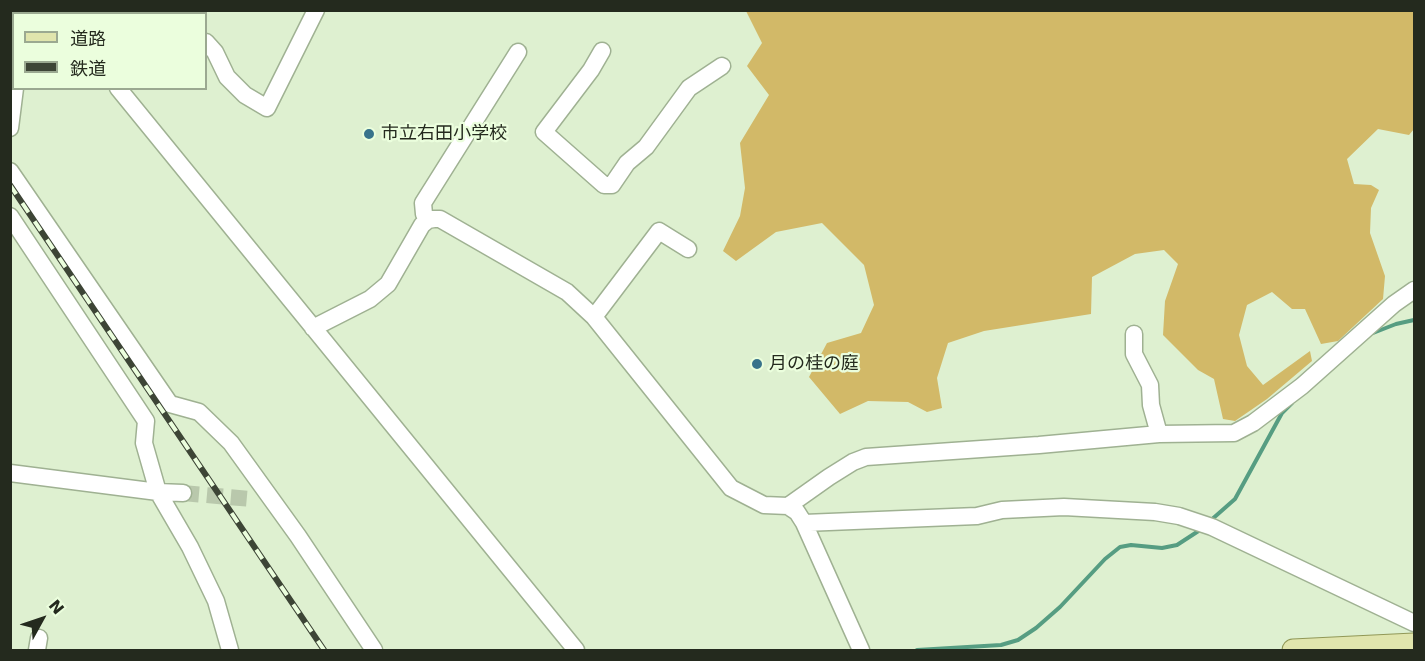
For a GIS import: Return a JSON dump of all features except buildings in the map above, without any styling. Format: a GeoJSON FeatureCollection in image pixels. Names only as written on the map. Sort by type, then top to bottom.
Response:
{"type":"FeatureCollection","features":[{"type":"Feature","properties":{"kind":"main road"},"geometry":{"type":"LineString","coordinates":[[1293,651],[1414,644]]}},
{"type":"Feature","properties":{"kind":"street"},"geometry":{"type":"LineString","coordinates":[[207,43],[215,52],[227,77],[245,94],[267,108],[316,10]]}},
{"type":"Feature","properties":{"kind":"street"},"geometry":{"type":"LineString","coordinates":[[602,51],[591,70],[544,132],[604,185],[612,185],[627,163],[645,147],[689,88],[722,66]]}},
{"type":"Feature","properties":{"kind":"street"},"geometry":{"type":"LineString","coordinates":[[428,220],[424,214],[423,203],[518,52]]}},
{"type":"Feature","properties":{"kind":"street"},"geometry":{"type":"LineString","coordinates":[[10,128],[15,90]]}},
{"type":"Feature","properties":{"kind":"street"},"geometry":{"type":"LineString","coordinates":[[120,90],[576,651]]}},
{"type":"Feature","properties":{"kind":"street"},"geometry":{"type":"LineString","coordinates":[[10,171],[170,404],[199,412],[231,443],[268,493],[374,651]]}},
{"type":"Feature","properties":{"kind":"street"},"geometry":{"type":"LineString","coordinates":[[10,216],[146,421],[144,444],[158,492],[190,548],[216,601],[230,651]]}},
{"type":"Feature","properties":{"kind":"street"},"geometry":{"type":"LineString","coordinates":[[313,328],[370,299],[388,284],[412,242],[428,220],[440,219],[567,292],[594,317],[731,488],[764,505],[788,506],[797,512],[861,651]]}},
{"type":"Feature","properties":{"kind":"street"},"geometry":{"type":"LineString","coordinates":[[594,317],[659,231],[688,249]]}},
{"type":"Feature","properties":{"kind":"street"},"geometry":{"type":"LineString","coordinates":[[788,506],[829,477],[866,457],[1039,446],[1159,434],[1234,433],[1253,423],[1302,386],[1394,304],[1414,290]]}},
{"type":"Feature","properties":{"kind":"street"},"geometry":{"type":"LineString","coordinates":[[1134,334],[1134,354],[1150,385],[1151,405],[1159,434]]}},
{"type":"Feature","properties":{"kind":"street"},"geometry":{"type":"LineString","coordinates":[[10,473],[158,492],[183,493]]}},
{"type":"Feature","properties":{"kind":"street"},"geometry":{"type":"LineString","coordinates":[[251,499],[268,493]]}},
{"type":"Feature","properties":{"kind":"street"},"geometry":{"type":"LineString","coordinates":[[804,523],[977,516],[1002,510],[1064,507],[1155,512],[1179,516],[1212,527],[1413,620],[1414,623]]}},
{"type":"Feature","properties":{"kind":"shaded area"},"geometry":{"type":"Polygon","coordinates":[[[746,11],[1414,11],[1414,129],[1409,135],[1378,129],[1347,159],[1354,184],[1371,185],[1379,190],[1371,208],[1370,233],[1385,276],[1383,299],[1338,341],[1321,344],[1305,309],[1292,309],[1272,292],[1247,305],[1239,335],[1247,366],[1263,385],[1310,351],[1312,361],[1267,399],[1235,421],[1223,419],[1214,379],[1198,370],[1163,335],[1165,301],[1178,264],[1164,250],[1135,254],[1092,277],[1091,314],[984,331],[948,343],[937,378],[942,408],[927,412],[908,402],[868,401],[840,414],[809,377],[827,343],[861,333],[874,305],[864,265],[822,223],[776,232],[736,261],[723,251],[740,216],[745,188],[740,143],[769,95],[747,66],[762,43],[746,11]]]}},
{"type":"Feature","properties":{"kind":"waterway"},"geometry":{"type":"LineString","coordinates":[[1373,333],[1414,320]]}},
{"type":"Feature","properties":{"kind":"waterway"},"geometry":{"type":"LineString","coordinates":[[1210,521],[1235,499],[1282,413],[1292,403]]}},
{"type":"Feature","properties":{"kind":"waterway"},"geometry":{"type":"LineString","coordinates":[[917,650],[1001,645],[1018,640],[1060,607],[1105,559],[1120,547],[1131,545],[1162,548],[1177,545],[1200,530]]}},
{"type":"Feature","properties":{"kind":"tunnel"},"geometry":{"type":"LineString","coordinates":[[183,493],[251,499]]}},
{"type":"Feature","properties":{"kind":"railway"},"geometry":{"type":"LineString","coordinates":[[10,185],[324,650]]}},
{"type":"Feature","properties":{"kind":"place","name":"市立右田小学校"},"geometry":{"type":"Point","coordinates":[369,134]}},
{"type":"Feature","properties":{"kind":"place","name":"月の桂の庭"},"geometry":{"type":"Point","coordinates":[757,364]}}]}
